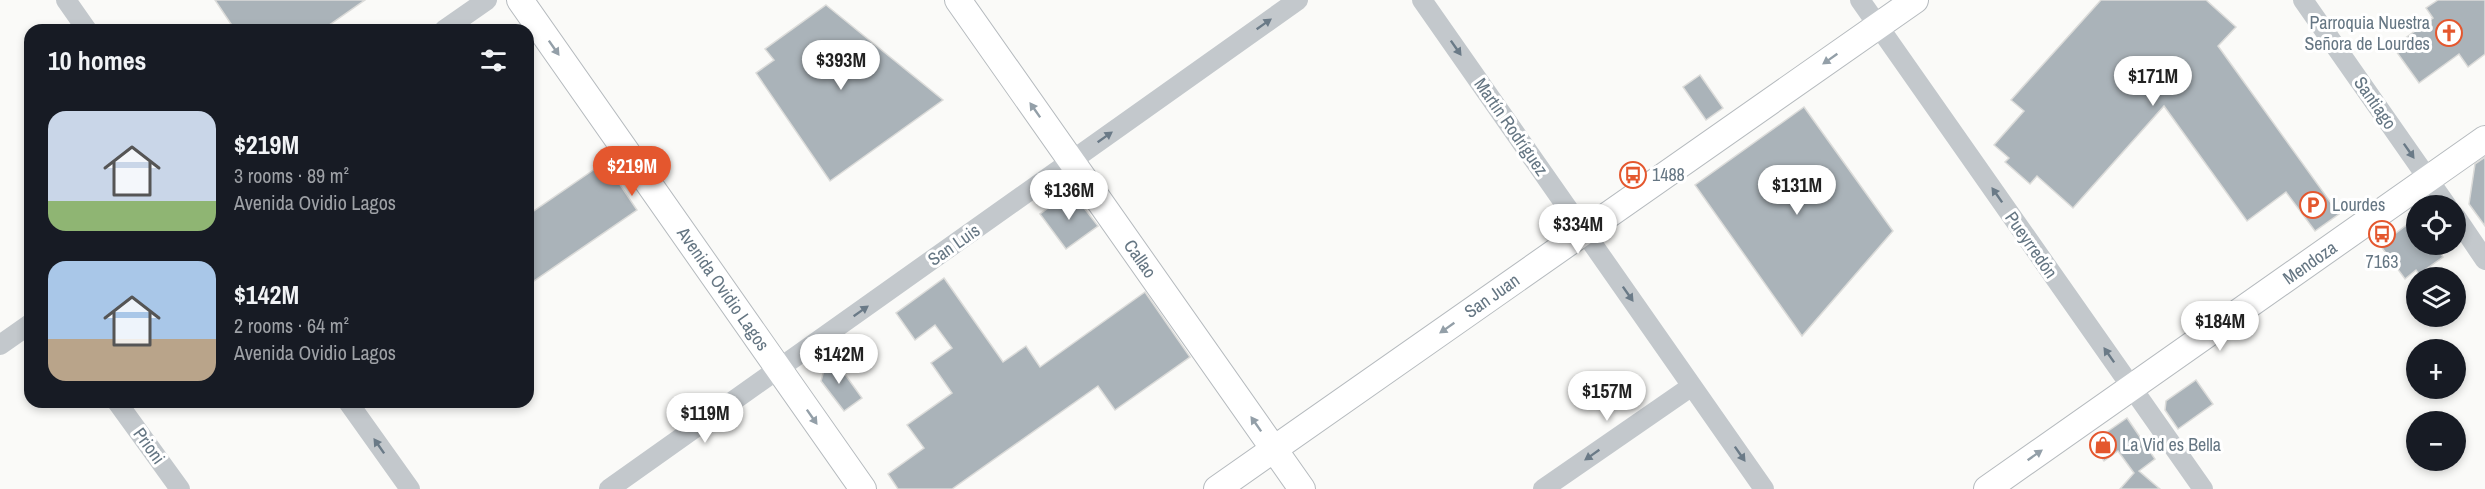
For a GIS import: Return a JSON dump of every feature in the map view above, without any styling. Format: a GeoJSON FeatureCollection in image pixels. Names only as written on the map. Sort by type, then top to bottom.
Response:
{"type":"FeatureCollection","features":[{"type":"Feature","properties":{"kind":"main road","name":"Avenida Ovidio Lagos"},"geometry":{"type":"LineString","coordinates":[[520,0],[863,489]]}},
{"type":"Feature","properties":{"kind":"main road","name":"Callao"},"geometry":{"type":"LineString","coordinates":[[958,0],[1302,489]]}},
{"type":"Feature","properties":{"kind":"main road","name":"San Juan"},"geometry":{"type":"LineString","coordinates":[[1217,489],[1915,0]]}},
{"type":"Feature","properties":{"kind":"main road","name":"Mendoza"},"geometry":{"type":"LineString","coordinates":[[1987,489],[2485,139]]}},
{"type":"Feature","properties":{"kind":"street"},"geometry":{"type":"LineString","coordinates":[[66,0],[83,24]]}},
{"type":"Feature","properties":{"kind":"street"},"geometry":{"type":"LineString","coordinates":[[453,24],[487,0]]}},
{"type":"Feature","properties":{"kind":"street","name":"San Luis"},"geometry":{"type":"LineString","coordinates":[[609,489],[1299,0]]}},
{"type":"Feature","properties":{"kind":"street","name":"Martín Rodríguez"},"geometry":{"type":"LineString","coordinates":[[1422,0],[1764,489]]}},
{"type":"Feature","properties":{"kind":"street","name":"Pueyrredón"},"geometry":{"type":"LineString","coordinates":[[1860,0],[2203,489]]}},
{"type":"Feature","properties":{"kind":"street","name":"Santiago"},"geometry":{"type":"LineString","coordinates":[[2303,0],[2440,195]]}},
{"type":"Feature","properties":{"kind":"street"},"geometry":{"type":"LineString","coordinates":[[2466,232],[2485,260]]}},
{"type":"Feature","properties":{"kind":"street"},"geometry":{"type":"LineString","coordinates":[[0,345],[24,328]]}},
{"type":"Feature","properties":{"kind":"street"},"geometry":{"type":"LineString","coordinates":[[1543,489],[1692,386]]}},
{"type":"Feature","properties":{"kind":"street","name":"Prioni"},"geometry":{"type":"LineString","coordinates":[[121,408],[180,489]]}},
{"type":"Feature","properties":{"kind":"street"},"geometry":{"type":"LineString","coordinates":[[352,408],[410,489]]}},
{"type":"Feature","properties":{"kind":"building"},"geometry":{"type":"Polygon","coordinates":[[[215,0],[365,0],[331,24],[231,24],[215,0]]]}},
{"type":"Feature","properties":{"kind":"building"},"geometry":{"type":"Polygon","coordinates":[[[2101,0],[2206,0],[2236,27],[2218,46],[2339,214],[2315,231],[2286,192],[2247,221],[2164,106],[2073,208],[2037,176],[2030,184],[2005,162],[2009,158],[1994,145],[2024,111],[2011,100],[2101,0]]]}},
{"type":"Feature","properties":{"kind":"building","name":"Parroquia Nuestra Señora de Lourdes"},"geometry":{"type":"Polygon","coordinates":[[[2438,0],[2485,0],[2485,54],[2468,67],[2459,54],[2419,83],[2393,47],[2433,18],[2426,8],[2438,0]]]}},
{"type":"Feature","properties":{"kind":"building"},"geometry":{"type":"Polygon","coordinates":[[[826,5],[943,100],[830,181],[756,73],[774,60],[765,49],[826,5]]]}},
{"type":"Feature","properties":{"kind":"building"},"geometry":{"type":"Polygon","coordinates":[[[1700,75],[1723,108],[1706,120],[1683,87],[1700,75]]]}},
{"type":"Feature","properties":{"kind":"building"},"geometry":{"type":"Polygon","coordinates":[[[1804,107],[1893,231],[1802,336],[1695,185],[1804,107]]]}},
{"type":"Feature","properties":{"kind":"building"},"geometry":{"type":"Polygon","coordinates":[[[2485,157],[2485,226],[2469,204],[2475,164],[2485,157]]]}},
{"type":"Feature","properties":{"kind":"building"},"geometry":{"type":"Polygon","coordinates":[[[605,162],[637,210],[534,281],[534,211],[605,162]]]}},
{"type":"Feature","properties":{"kind":"building"},"geometry":{"type":"Polygon","coordinates":[[[1063,197],[1078,200],[1098,226],[1066,249],[1040,214],[1063,197]]]}},
{"type":"Feature","properties":{"kind":"building"},"geometry":{"type":"Polygon","coordinates":[[[2406,226],[2406,255],[2442,255],[2443,257],[2429,267],[2406,267],[2405,279],[2380,245],[2406,226]]]}},
{"type":"Feature","properties":{"kind":"building"},"geometry":{"type":"Polygon","coordinates":[[[944,278],[1003,362],[1026,346],[1040,367],[1145,292],[1190,357],[1115,410],[1098,386],[952,489],[898,489],[888,474],[924,448],[907,425],[952,393],[931,363],[952,348],[935,325],[915,340],[896,313],[944,278]]]}},
{"type":"Feature","properties":{"kind":"building"},"geometry":{"type":"Polygon","coordinates":[[[829,352],[862,398],[844,411],[821,381],[829,352]]]}},
{"type":"Feature","properties":{"kind":"building"},"geometry":{"type":"Polygon","coordinates":[[[2196,380],[2213,404],[2178,429],[2165,410],[2166,401],[2196,380]]]}},
{"type":"Feature","properties":{"kind":"building"},"geometry":{"type":"Polygon","coordinates":[[[2127,418],[2155,459],[2139,471],[2160,489],[2120,489],[2134,473],[2118,451],[2104,461],[2091,443],[2127,418]]]}},
{"type":"Feature","properties":{"kind":"place","name":"Parroquia Nuestra Señora de Lourdes"},"geometry":{"type":"Point","coordinates":[2449,33]}},
{"type":"Feature","properties":{"kind":"place","name":"1488"},"geometry":{"type":"Point","coordinates":[1633,175]}},
{"type":"Feature","properties":{"kind":"place","name":"Lourdes"},"geometry":{"type":"Point","coordinates":[2313,205]}},
{"type":"Feature","properties":{"kind":"place","name":"7163"},"geometry":{"type":"Point","coordinates":[2382,234]}},
{"type":"Feature","properties":{"kind":"place","name":"La Vid es Bella"},"geometry":{"type":"Point","coordinates":[2103,445]}}]}
